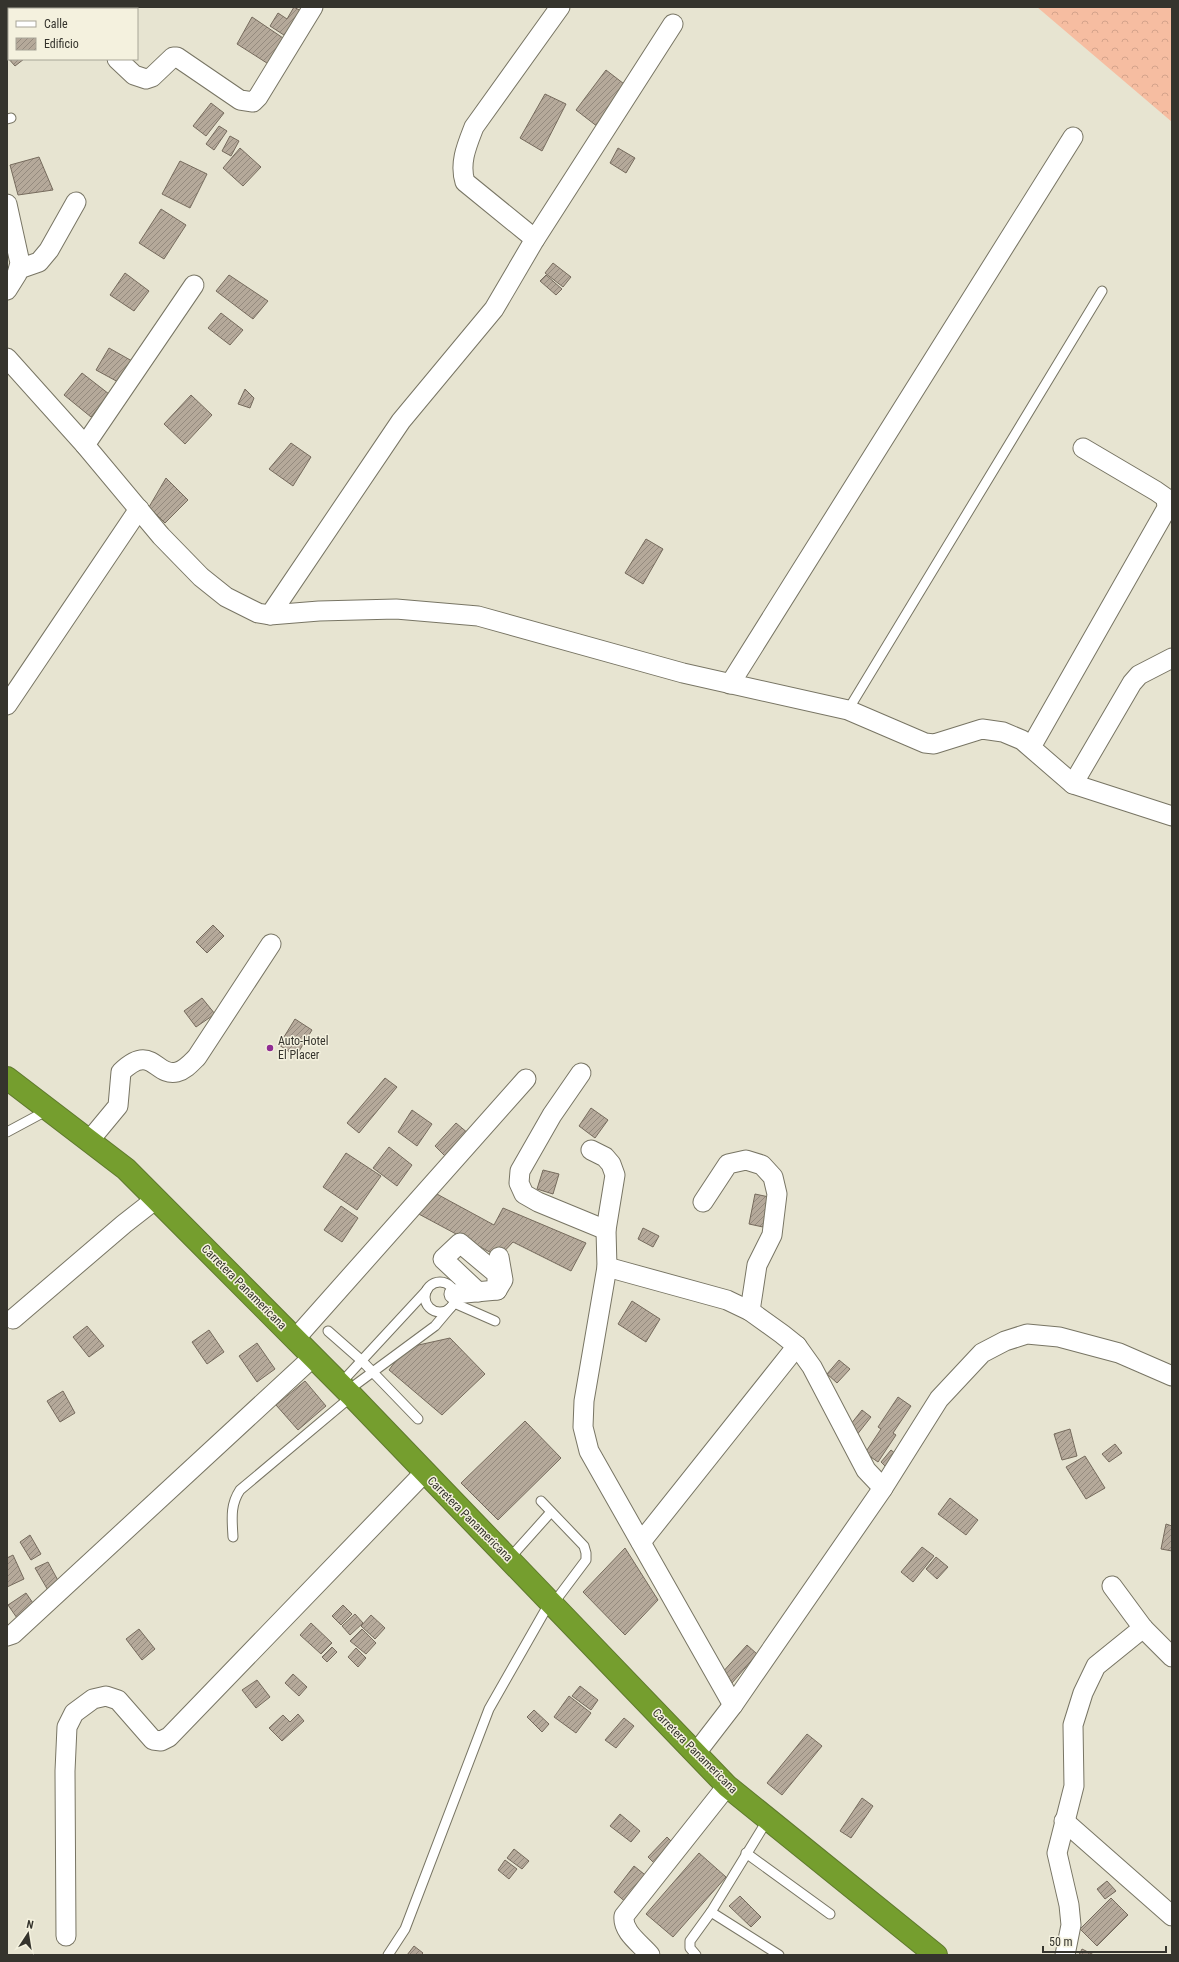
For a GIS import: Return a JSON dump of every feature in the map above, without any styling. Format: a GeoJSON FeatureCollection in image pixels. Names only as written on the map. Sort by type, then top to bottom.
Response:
{"type":"FeatureCollection","features":[{"type":"Feature","properties":{"kind":"highway","name":"Carretera Panamericana"},"geometry":{"type":"LineString","coordinates":[[7,1078],[126,1170],[156,1199],[346,1390],[424,1473],[552,1602],[727,1786],[936,1955]]}},
{"type":"Feature","properties":{"kind":"street"},"geometry":{"type":"LineString","coordinates":[[117,60],[134,75],[146,79],[152,77],[173,57],[177,57],[240,100],[254,102],[313,7]]}},
{"type":"Feature","properties":{"kind":"street"},"geometry":{"type":"LineString","coordinates":[[535,239],[465,182],[462,174],[465,149],[474,127],[560,7]]}},
{"type":"Feature","properties":{"kind":"street"},"geometry":{"type":"LineString","coordinates":[[270,615],[401,421],[494,310],[535,239],[673,24]]}},
{"type":"Feature","properties":{"kind":"street"},"geometry":{"type":"LineString","coordinates":[[730,684],[1073,137]]}},
{"type":"Feature","properties":{"kind":"street"},"geometry":{"type":"LineString","coordinates":[[19,269],[39,262],[49,250],[76,202]]}},
{"type":"Feature","properties":{"kind":"street"},"geometry":{"type":"LineString","coordinates":[[7,290],[19,269],[20,263],[8,210]]}},
{"type":"Feature","properties":{"kind":"street"},"geometry":{"type":"LineString","coordinates":[[85,445],[194,285]]}},
{"type":"Feature","properties":{"kind":"street"},"geometry":{"type":"LineString","coordinates":[[7,358],[85,445],[161,536],[201,577],[226,597],[258,613],[270,615],[396,609],[478,616],[730,684],[848,710],[925,743],[934,744],[982,729],[1003,732],[1022,740],[1073,784],[1172,816]]}},
{"type":"Feature","properties":{"kind":"street"},"geometry":{"type":"LineString","coordinates":[[1031,747],[1167,508],[1166,498],[1083,448]]}},
{"type":"Feature","properties":{"kind":"street"},"geometry":{"type":"LineString","coordinates":[[7,706],[139,509]]}},
{"type":"Feature","properties":{"kind":"street"},"geometry":{"type":"LineString","coordinates":[[1073,784],[1132,683],[1140,674],[1172,658]]}},
{"type":"Feature","properties":{"kind":"street"},"geometry":{"type":"LineString","coordinates":[[89,1141],[118,1106],[121,1072],[128,1065],[138,1060],[149,1060],[167,1071],[175,1072],[184,1069],[197,1058],[270,944]]}},
{"type":"Feature","properties":{"kind":"street"},"geometry":{"type":"LineString","coordinates":[[581,1074],[552,1115],[520,1170],[519,1183],[524,1194],[538,1202],[606,1230]]}},
{"type":"Feature","properties":{"kind":"street"},"geometry":{"type":"LineString","coordinates":[[295,1339],[526,1079]]}},
{"type":"Feature","properties":{"kind":"street"},"geometry":{"type":"LineString","coordinates":[[591,1150],[605,1158],[611,1164],[615,1175],[606,1230],[607,1267],[584,1401],[583,1427],[589,1452],[733,1705]]}},
{"type":"Feature","properties":{"kind":"street"},"geometry":{"type":"LineString","coordinates":[[703,1202],[728,1164],[746,1160],[762,1165],[773,1177],[778,1194],[772,1235],[757,1265],[750,1311]]}},
{"type":"Feature","properties":{"kind":"street"},"geometry":{"type":"LineString","coordinates":[[13,1318],[124,1224],[156,1199]]}},
{"type":"Feature","properties":{"kind":"street"},"geometry":{"type":"LineString","coordinates":[[478,1292],[443,1259],[460,1243],[497,1274],[497,1290]]}},
{"type":"Feature","properties":{"kind":"street"},"geometry":{"type":"LineString","coordinates":[[497,1290],[503,1280],[499,1256]]}},
{"type":"Feature","properties":{"kind":"street"},"geometry":{"type":"LineString","coordinates":[[607,1267],[727,1300],[750,1311],[797,1346],[812,1367],[866,1470],[883,1488]]}},
{"type":"Feature","properties":{"kind":"street"},"geometry":{"type":"LineString","coordinates":[[453,1301],[478,1292],[497,1290]]}},
{"type":"Feature","properties":{"kind":"street"},"geometry":{"type":"LineString","coordinates":[[696,1753],[733,1705],[883,1488],[939,1399],[982,1353],[1005,1341],[1027,1334],[1059,1337],[1119,1353],[1172,1376]]}},
{"type":"Feature","properties":{"kind":"street"},"geometry":{"type":"LineString","coordinates":[[641,1542],[797,1346]]}},
{"type":"Feature","properties":{"kind":"street"},"geometry":{"type":"LineString","coordinates":[[7,1636],[13,1634],[313,1357]]}},
{"type":"Feature","properties":{"kind":"street"},"geometry":{"type":"LineString","coordinates":[[66,1936],[65,1771],[67,1727],[74,1713],[93,1699],[106,1696],[118,1700],[153,1740],[161,1741],[169,1737],[424,1473]]}},
{"type":"Feature","properties":{"kind":"street"},"geometry":{"type":"LineString","coordinates":[[1112,1586],[1143,1628],[1172,1657]]}},
{"type":"Feature","properties":{"kind":"street"},"geometry":{"type":"LineString","coordinates":[[1065,1955],[1070,1925],[1069,1905],[1057,1852],[1074,1786],[1074,1725],[1083,1693],[1096,1666],[1143,1628]]}},
{"type":"Feature","properties":{"kind":"street"},"geometry":{"type":"LineString","coordinates":[[650,1955],[626,1928],[623,1923],[624,1916],[727,1786]]}},
{"type":"Feature","properties":{"kind":"street"},"geometry":{"type":"LineString","coordinates":[[1064,1821],[1172,1916]]}},
{"type":"Feature","properties":{"kind":"lane"},"geometry":{"type":"LineString","coordinates":[[848,710],[1102,291]]}},
{"type":"Feature","properties":{"kind":"lane"},"geometry":{"type":"LineString","coordinates":[[7,1132],[49,1110]]}},
{"type":"Feature","properties":{"kind":"lane"},"geometry":{"type":"LineString","coordinates":[[346,1390],[361,1360],[427,1290],[435,1284],[444,1283],[449,1286],[453,1301],[495,1321]]}},
{"type":"Feature","properties":{"kind":"lane"},"geometry":{"type":"LineString","coordinates":[[427,1290],[425,1299],[429,1308],[438,1312],[443,1312],[453,1301]]}},
{"type":"Feature","properties":{"kind":"lane"},"geometry":{"type":"LineString","coordinates":[[232,1537],[231,1512],[234,1500],[240,1490],[346,1390],[435,1326],[453,1301]]}},
{"type":"Feature","properties":{"kind":"lane"},"geometry":{"type":"LineString","coordinates":[[328,1332],[361,1360],[418,1419]]}},
{"type":"Feature","properties":{"kind":"lane"},"geometry":{"type":"LineString","coordinates":[[388,1955],[404,1929],[489,1709],[552,1602],[586,1560],[584,1546],[541,1501]]}},
{"type":"Feature","properties":{"kind":"lane"},"geometry":{"type":"LineString","coordinates":[[509,1559],[551,1512]]}},
{"type":"Feature","properties":{"kind":"lane"},"geometry":{"type":"LineString","coordinates":[[696,1955],[690,1948],[690,1941],[710,1912],[768,1819]]}},
{"type":"Feature","properties":{"kind":"lane"},"geometry":{"type":"LineString","coordinates":[[746,1853],[830,1914]]}},
{"type":"Feature","properties":{"kind":"lane"},"geometry":{"type":"LineString","coordinates":[[710,1912],[778,1955]]}},
{"type":"Feature","properties":{"kind":"green space"},"geometry":{"type":"Polygon","coordinates":[[[1037,7],[1172,7],[1172,122],[1037,7]]]}},
{"type":"Feature","properties":{"kind":"building"},"geometry":{"type":"Polygon","coordinates":[[[294,7],[306,14],[290,39],[270,26],[278,13],[287,19],[294,7]]]}},
{"type":"Feature","properties":{"kind":"building"},"geometry":{"type":"Polygon","coordinates":[[[252,17],[286,40],[270,65],[237,44],[252,17]]]}},
{"type":"Feature","properties":{"kind":"building"},"geometry":{"type":"Polygon","coordinates":[[[10,60],[23,60],[15,66],[10,60]]]}},
{"type":"Feature","properties":{"kind":"building"},"geometry":{"type":"Polygon","coordinates":[[[606,70],[628,87],[598,127],[576,110],[606,70]]]}},
{"type":"Feature","properties":{"kind":"building"},"geometry":{"type":"Polygon","coordinates":[[[545,94],[566,104],[542,151],[520,138],[545,94]]]}},
{"type":"Feature","properties":{"kind":"building"},"geometry":{"type":"Polygon","coordinates":[[[211,103],[224,113],[206,136],[193,126],[211,103]]]}},
{"type":"Feature","properties":{"kind":"building"},"geometry":{"type":"Polygon","coordinates":[[[219,126],[227,131],[214,150],[206,144],[219,126]]]}},
{"type":"Feature","properties":{"kind":"building"},"geometry":{"type":"Polygon","coordinates":[[[230,136],[239,141],[231,156],[222,151],[230,136]]]}},
{"type":"Feature","properties":{"kind":"building"},"geometry":{"type":"Polygon","coordinates":[[[240,148],[261,167],[243,186],[223,168],[240,148]]]}},
{"type":"Feature","properties":{"kind":"building"},"geometry":{"type":"Polygon","coordinates":[[[618,148],[635,158],[626,173],[610,163],[618,148]]]}},
{"type":"Feature","properties":{"kind":"building"},"geometry":{"type":"Polygon","coordinates":[[[39,157],[53,190],[18,195],[10,165],[39,157]]]}},
{"type":"Feature","properties":{"kind":"building"},"geometry":{"type":"Polygon","coordinates":[[[180,161],[207,174],[190,208],[162,194],[180,161]]]}},
{"type":"Feature","properties":{"kind":"building"},"geometry":{"type":"Polygon","coordinates":[[[161,209],[186,225],[164,259],[139,243],[161,209]]]}},
{"type":"Feature","properties":{"kind":"building"},"geometry":{"type":"Polygon","coordinates":[[[553,263],[571,277],[563,287],[545,273],[553,263]]]}},
{"type":"Feature","properties":{"kind":"building"},"geometry":{"type":"Polygon","coordinates":[[[125,273],[149,291],[134,311],[110,295],[125,273]]]}},
{"type":"Feature","properties":{"kind":"building"},"geometry":{"type":"Polygon","coordinates":[[[229,275],[268,301],[253,319],[216,291],[229,275]]]}},
{"type":"Feature","properties":{"kind":"building"},"geometry":{"type":"Polygon","coordinates":[[[546,275],[562,289],[556,295],[540,281],[546,275]]]}},
{"type":"Feature","properties":{"kind":"building"},"geometry":{"type":"Polygon","coordinates":[[[221,313],[243,330],[230,345],[208,328],[221,313]]]}},
{"type":"Feature","properties":{"kind":"building"},"geometry":{"type":"Polygon","coordinates":[[[109,348],[132,361],[120,383],[96,370],[109,348]]]}},
{"type":"Feature","properties":{"kind":"building"},"geometry":{"type":"Polygon","coordinates":[[[82,373],[109,394],[91,417],[64,395],[82,373]]]}},
{"type":"Feature","properties":{"kind":"building"},"geometry":{"type":"Polygon","coordinates":[[[245,389],[254,398],[250,408],[238,404],[245,389]]]}},
{"type":"Feature","properties":{"kind":"building"},"geometry":{"type":"Polygon","coordinates":[[[191,395],[212,415],[185,444],[164,424],[191,395]]]}},
{"type":"Feature","properties":{"kind":"building"},"geometry":{"type":"Polygon","coordinates":[[[291,443],[311,457],[293,486],[269,469],[291,443]]]}},
{"type":"Feature","properties":{"kind":"building"},"geometry":{"type":"Polygon","coordinates":[[[166,478],[188,500],[165,523],[149,507],[166,478]]]}},
{"type":"Feature","properties":{"kind":"building"},"geometry":{"type":"Polygon","coordinates":[[[646,539],[663,549],[643,584],[625,573],[646,539]]]}},
{"type":"Feature","properties":{"kind":"building"},"geometry":{"type":"Polygon","coordinates":[[[213,925],[224,936],[207,953],[196,942],[213,925]]]}},
{"type":"Feature","properties":{"kind":"building"},"geometry":{"type":"Polygon","coordinates":[[[202,998],[215,1014],[196,1027],[184,1011],[202,998]]]}},
{"type":"Feature","properties":{"kind":"building"},"geometry":{"type":"Polygon","coordinates":[[[295,1019],[312,1030],[296,1056],[279,1045],[295,1019]]]}},
{"type":"Feature","properties":{"kind":"building"},"geometry":{"type":"Polygon","coordinates":[[[385,1078],[397,1087],[359,1133],[347,1123],[385,1078]]]}},
{"type":"Feature","properties":{"kind":"building"},"geometry":{"type":"Polygon","coordinates":[[[591,1108],[608,1120],[595,1138],[579,1126],[591,1108]]]}},
{"type":"Feature","properties":{"kind":"building"},"geometry":{"type":"Polygon","coordinates":[[[412,1110],[432,1124],[417,1146],[398,1132],[412,1110]]]}},
{"type":"Feature","properties":{"kind":"building"},"geometry":{"type":"Polygon","coordinates":[[[456,1123],[469,1134],[447,1158],[435,1146],[456,1123]]]}},
{"type":"Feature","properties":{"kind":"building"},"geometry":{"type":"Polygon","coordinates":[[[389,1147],[412,1165],[397,1186],[373,1168],[389,1147]]]}},
{"type":"Feature","properties":{"kind":"building"},"geometry":{"type":"Polygon","coordinates":[[[346,1153],[381,1176],[357,1210],[323,1187],[346,1153]]]}},
{"type":"Feature","properties":{"kind":"building"},"geometry":{"type":"Polygon","coordinates":[[[543,1170],[559,1174],[553,1194],[537,1189],[543,1170]]]}},
{"type":"Feature","properties":{"kind":"building"},"geometry":{"type":"Polygon","coordinates":[[[435,1193],[494,1225],[503,1208],[586,1243],[571,1271],[513,1242],[499,1257],[415,1212],[435,1193]]]}},
{"type":"Feature","properties":{"kind":"building"},"geometry":{"type":"Polygon","coordinates":[[[755,1194],[769,1197],[763,1227],[749,1224],[755,1194]]]}},
{"type":"Feature","properties":{"kind":"building"},"geometry":{"type":"Polygon","coordinates":[[[341,1206],[358,1218],[342,1242],[324,1230],[341,1206]]]}},
{"type":"Feature","properties":{"kind":"building"},"geometry":{"type":"Polygon","coordinates":[[[643,1228],[659,1236],[653,1247],[638,1239],[643,1228]]]}},
{"type":"Feature","properties":{"kind":"building"},"geometry":{"type":"Polygon","coordinates":[[[632,1301],[660,1319],[646,1342],[618,1324],[632,1301]]]}},
{"type":"Feature","properties":{"kind":"building"},"geometry":{"type":"Polygon","coordinates":[[[87,1326],[104,1346],[89,1357],[73,1337],[87,1326]]]}},
{"type":"Feature","properties":{"kind":"building"},"geometry":{"type":"Polygon","coordinates":[[[209,1330],[224,1352],[207,1364],[192,1342],[209,1330]]]}},
{"type":"Feature","properties":{"kind":"building"},"geometry":{"type":"Polygon","coordinates":[[[450,1338],[485,1374],[442,1415],[389,1370],[405,1348],[450,1338]]]}},
{"type":"Feature","properties":{"kind":"building"},"geometry":{"type":"Polygon","coordinates":[[[257,1343],[275,1369],[257,1382],[239,1356],[257,1343]]]}},
{"type":"Feature","properties":{"kind":"building"},"geometry":{"type":"Polygon","coordinates":[[[839,1360],[850,1369],[837,1383],[827,1374],[839,1360]]]}},
{"type":"Feature","properties":{"kind":"building"},"geometry":{"type":"Polygon","coordinates":[[[305,1381],[326,1406],[298,1430],[276,1405],[305,1381]]]}},
{"type":"Feature","properties":{"kind":"building"},"geometry":{"type":"Polygon","coordinates":[[[63,1391],[75,1413],[60,1422],[47,1401],[63,1391]]]}},
{"type":"Feature","properties":{"kind":"building"},"geometry":{"type":"Polygon","coordinates":[[[898,1397],[911,1406],[893,1433],[896,1435],[878,1462],[865,1453],[881,1429],[878,1427],[898,1397]]]}},
{"type":"Feature","properties":{"kind":"building"},"geometry":{"type":"Polygon","coordinates":[[[862,1410],[871,1417],[856,1436],[847,1429],[862,1410]]]}},
{"type":"Feature","properties":{"kind":"building"},"geometry":{"type":"Polygon","coordinates":[[[525,1421],[561,1458],[498,1520],[461,1483],[525,1421]]]}},
{"type":"Feature","properties":{"kind":"building"},"geometry":{"type":"Polygon","coordinates":[[[1070,1429],[1077,1456],[1062,1460],[1054,1434],[1070,1429]]]}},
{"type":"Feature","properties":{"kind":"building"},"geometry":{"type":"Polygon","coordinates":[[[1115,1444],[1122,1453],[1109,1462],[1102,1454],[1115,1444]]]}},
{"type":"Feature","properties":{"kind":"building"},"geometry":{"type":"Polygon","coordinates":[[[891,1450],[897,1455],[886,1467],[881,1462],[891,1450]]]}},
{"type":"Feature","properties":{"kind":"building"},"geometry":{"type":"Polygon","coordinates":[[[1085,1456],[1105,1488],[1086,1499],[1066,1467],[1085,1456]]]}},
{"type":"Feature","properties":{"kind":"building"},"geometry":{"type":"Polygon","coordinates":[[[950,1498],[978,1520],[966,1535],[938,1514],[950,1498]]]}},
{"type":"Feature","properties":{"kind":"building"},"geometry":{"type":"Polygon","coordinates":[[[1166,1524],[1172,1526],[1172,1551],[1161,1549],[1166,1524]]]}},
{"type":"Feature","properties":{"kind":"building"},"geometry":{"type":"Polygon","coordinates":[[[30,1535],[41,1554],[31,1560],[20,1542],[30,1535]]]}},
{"type":"Feature","properties":{"kind":"building"},"geometry":{"type":"Polygon","coordinates":[[[922,1547],[934,1556],[913,1582],[901,1572],[922,1547]]]}},
{"type":"Feature","properties":{"kind":"building"},"geometry":{"type":"Polygon","coordinates":[[[625,1548],[658,1600],[625,1635],[583,1592],[625,1548]]]}},
{"type":"Feature","properties":{"kind":"building"},"geometry":{"type":"Polygon","coordinates":[[[13,1555],[24,1579],[7,1587],[7,1558],[13,1555]]]}},
{"type":"Feature","properties":{"kind":"building"},"geometry":{"type":"Polygon","coordinates":[[[936,1557],[948,1567],[937,1579],[926,1569],[936,1557]]]}},
{"type":"Feature","properties":{"kind":"building"},"geometry":{"type":"Polygon","coordinates":[[[48,1562],[61,1586],[49,1592],[35,1568],[48,1562]]]}},
{"type":"Feature","properties":{"kind":"building"},"geometry":{"type":"Polygon","coordinates":[[[26,1593],[35,1606],[17,1618],[8,1605],[26,1593]]]}},
{"type":"Feature","properties":{"kind":"building"},"geometry":{"type":"Polygon","coordinates":[[[343,1605],[352,1614],[341,1625],[332,1616],[343,1605]]]}},
{"type":"Feature","properties":{"kind":"building"},"geometry":{"type":"Polygon","coordinates":[[[355,1614],[363,1623],[350,1635],[342,1626],[355,1614]]]}},
{"type":"Feature","properties":{"kind":"building"},"geometry":{"type":"Polygon","coordinates":[[[371,1615],[385,1628],[375,1639],[361,1626],[371,1615]]]}},
{"type":"Feature","properties":{"kind":"building"},"geometry":{"type":"Polygon","coordinates":[[[311,1623],[332,1643],[321,1654],[300,1635],[311,1623]]]}},
{"type":"Feature","properties":{"kind":"building"},"geometry":{"type":"Polygon","coordinates":[[[139,1629],[155,1649],[142,1660],[126,1639],[139,1629]]]}},
{"type":"Feature","properties":{"kind":"building"},"geometry":{"type":"Polygon","coordinates":[[[362,1629],[376,1643],[366,1654],[350,1641],[362,1629]]]}},
{"type":"Feature","properties":{"kind":"building"},"geometry":{"type":"Polygon","coordinates":[[[747,1645],[757,1654],[732,1683],[721,1674],[747,1645]]]}},
{"type":"Feature","properties":{"kind":"building"},"geometry":{"type":"Polygon","coordinates":[[[332,1647],[337,1652],[327,1662],[322,1657],[332,1647]]]}},
{"type":"Feature","properties":{"kind":"building"},"geometry":{"type":"Polygon","coordinates":[[[356,1648],[366,1658],[358,1667],[348,1657],[356,1648]]]}},
{"type":"Feature","properties":{"kind":"building"},"geometry":{"type":"Polygon","coordinates":[[[293,1674],[307,1687],[299,1696],[285,1683],[293,1674]]]}},
{"type":"Feature","properties":{"kind":"building"},"geometry":{"type":"Polygon","coordinates":[[[257,1680],[270,1697],[256,1708],[242,1690],[257,1680]]]}},
{"type":"Feature","properties":{"kind":"building"},"geometry":{"type":"Polygon","coordinates":[[[580,1686],[598,1700],[591,1710],[572,1696],[580,1686]]]}},
{"type":"Feature","properties":{"kind":"building"},"geometry":{"type":"Polygon","coordinates":[[[569,1696],[591,1713],[576,1733],[554,1717],[569,1696]]]}},
{"type":"Feature","properties":{"kind":"building"},"geometry":{"type":"Polygon","coordinates":[[[534,1710],[549,1724],[542,1732],[527,1717],[534,1710]]]}},
{"type":"Feature","properties":{"kind":"building"},"geometry":{"type":"Polygon","coordinates":[[[298,1714],[304,1721],[282,1741],[269,1728],[283,1715],[290,1722],[298,1714]]]}},
{"type":"Feature","properties":{"kind":"building"},"geometry":{"type":"Polygon","coordinates":[[[624,1718],[634,1726],[616,1748],[605,1740],[624,1718]]]}},
{"type":"Feature","properties":{"kind":"building"},"geometry":{"type":"Polygon","coordinates":[[[807,1734],[822,1746],[782,1795],[767,1783],[807,1734]]]}},
{"type":"Feature","properties":{"kind":"building"},"geometry":{"type":"Polygon","coordinates":[[[862,1798],[873,1806],[851,1838],[840,1831],[862,1798]]]}},
{"type":"Feature","properties":{"kind":"building"},"geometry":{"type":"Polygon","coordinates":[[[620,1814],[640,1831],[631,1842],[610,1826],[620,1814]]]}},
{"type":"Feature","properties":{"kind":"building"},"geometry":{"type":"Polygon","coordinates":[[[667,1837],[678,1848],[658,1867],[648,1857],[667,1837]]]}},
{"type":"Feature","properties":{"kind":"building"},"geometry":{"type":"Polygon","coordinates":[[[514,1849],[529,1861],[522,1869],[507,1858],[514,1849]]]}},
{"type":"Feature","properties":{"kind":"building"},"geometry":{"type":"Polygon","coordinates":[[[699,1853],[726,1877],[673,1937],[646,1914],[699,1853]]]}},
{"type":"Feature","properties":{"kind":"building"},"geometry":{"type":"Polygon","coordinates":[[[505,1860],[517,1869],[509,1879],[498,1870],[505,1860]]]}},
{"type":"Feature","properties":{"kind":"building"},"geometry":{"type":"Polygon","coordinates":[[[634,1866],[649,1878],[628,1904],[614,1892],[634,1866]]]}},
{"type":"Feature","properties":{"kind":"building"},"geometry":{"type":"Polygon","coordinates":[[[1107,1881],[1116,1891],[1105,1899],[1097,1889],[1107,1881]]]}},
{"type":"Feature","properties":{"kind":"building"},"geometry":{"type":"Polygon","coordinates":[[[740,1896],[761,1917],[751,1927],[729,1906],[740,1896]]]}},
{"type":"Feature","properties":{"kind":"building"},"geometry":{"type":"Polygon","coordinates":[[[1111,1898],[1128,1915],[1097,1946],[1080,1929],[1111,1898]]]}},
{"type":"Feature","properties":{"kind":"building"},"geometry":{"type":"Polygon","coordinates":[[[414,1946],[423,1953],[421,1955],[407,1955],[414,1946]]]}},
{"type":"Feature","properties":{"kind":"building"},"geometry":{"type":"Polygon","coordinates":[[[1082,1949],[1094,1955],[1079,1955],[1082,1949]]]}},
{"type":"Feature","properties":{"kind":"place","name":"Auto-Hotel El Placer"},"geometry":{"type":"Point","coordinates":[270,1048]}}]}
